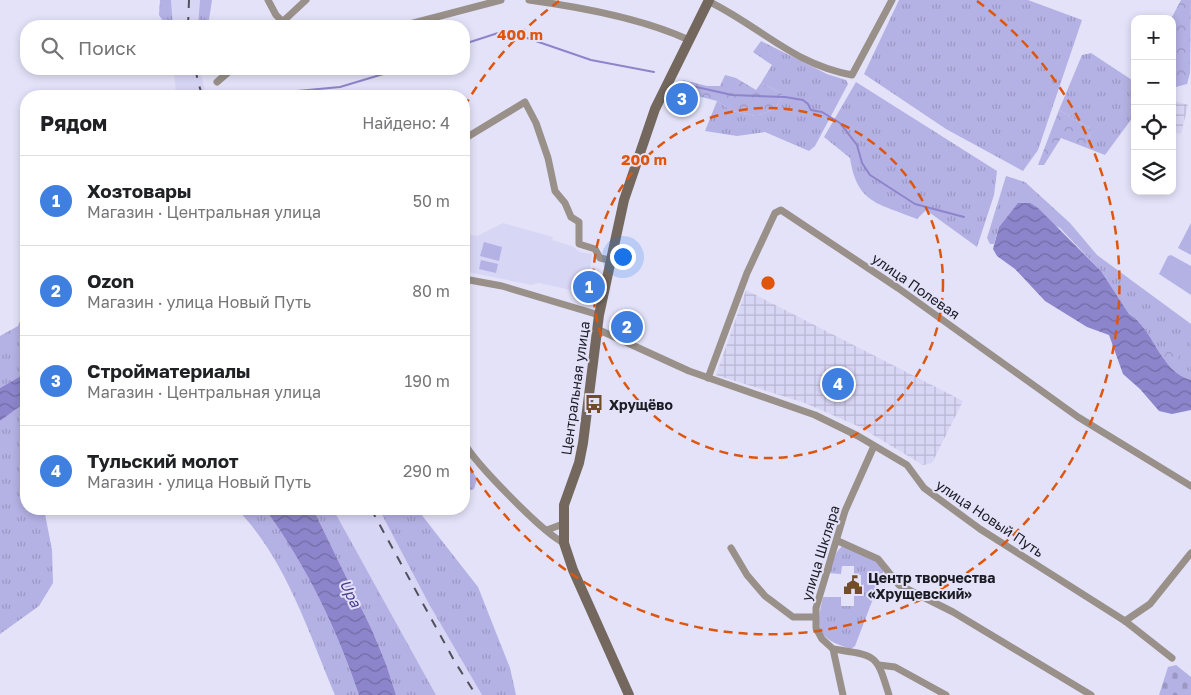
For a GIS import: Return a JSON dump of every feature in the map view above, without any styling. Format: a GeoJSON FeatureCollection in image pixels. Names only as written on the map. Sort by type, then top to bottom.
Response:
{"type":"FeatureCollection","features":[{"type":"Feature","properties":{"kind":"main road","name":"Центральная улица"},"geometry":{"type":"LineString","coordinates":[[629,695],[573,570],[564,543],[564,505],[579,463],[583,444],[599,315],[609,260],[624,200],[645,133],[659,98],[708,1]]}},
{"type":"Feature","properties":{"kind":"street"},"geometry":{"type":"LineString","coordinates":[[268,0],[279,20]]}},
{"type":"Feature","properties":{"kind":"street"},"geometry":{"type":"LineString","coordinates":[[287,20],[306,0]]}},
{"type":"Feature","properties":{"kind":"street"},"geometry":{"type":"LineString","coordinates":[[425,20],[501,0]]}},
{"type":"Feature","properties":{"kind":"street"},"geometry":{"type":"LineString","coordinates":[[529,0],[562,4],[664,29],[689,40]]}},
{"type":"Feature","properties":{"kind":"street"},"geometry":{"type":"LineString","coordinates":[[708,1],[801,58],[828,71],[852,75],[892,0]]}},
{"type":"Feature","properties":{"kind":"street"},"geometry":{"type":"LineString","coordinates":[[217,82],[225,75]]}},
{"type":"Feature","properties":{"kind":"street"},"geometry":{"type":"LineString","coordinates":[[470,135],[525,102],[536,123],[548,158],[555,191],[566,205],[570,216],[579,222],[579,244],[595,249],[599,258],[609,260]]}},
{"type":"Feature","properties":{"kind":"street","name":"улица Полевая"},"geometry":{"type":"LineString","coordinates":[[708,378],[746,274],[775,213],[781,210],[898,288],[991,357],[1078,417],[1191,486]]}},
{"type":"Feature","properties":{"kind":"street"},"geometry":{"type":"LineString","coordinates":[[470,280],[502,286],[599,315]]}},
{"type":"Feature","properties":{"kind":"street","name":"улица Новый Путь"},"geometry":{"type":"LineString","coordinates":[[597,329],[708,378],[816,415],[874,446],[907,466],[924,488],[980,528],[1125,621],[1172,658]]}},
{"type":"Feature","properties":{"kind":"street","name":"улица Шкляра"},"geometry":{"type":"LineString","coordinates":[[843,695],[833,648],[820,636],[815,626],[815,617],[826,571],[838,541],[845,511],[874,446]]}},
{"type":"Feature","properties":{"kind":"street"},"geometry":{"type":"LineString","coordinates":[[470,451],[547,530],[564,543]]}},
{"type":"Feature","properties":{"kind":"street"},"geometry":{"type":"LineString","coordinates":[[547,530],[563,524]]}},
{"type":"Feature","properties":{"kind":"street"},"geometry":{"type":"LineString","coordinates":[[838,541],[878,559],[899,585],[953,612],[1091,695]]}},
{"type":"Feature","properties":{"kind":"street"},"geometry":{"type":"LineString","coordinates":[[731,548],[746,575],[765,596],[793,617],[815,617]]}},
{"type":"Feature","properties":{"kind":"street"},"geometry":{"type":"LineString","coordinates":[[1125,621],[1150,604],[1191,553]]}},
{"type":"Feature","properties":{"kind":"street"},"geometry":{"type":"LineString","coordinates":[[833,648],[862,654],[874,659],[879,665],[889,695]]}},
{"type":"Feature","properties":{"kind":"street"},"geometry":{"type":"LineString","coordinates":[[879,665],[895,667],[946,695]]}},
{"type":"Feature","properties":{"kind":"shaded area"},"geometry":{"type":"Polygon","coordinates":[[[171,0],[200,0],[198,20],[173,20],[171,0]]]}},
{"type":"Feature","properties":{"kind":"shaded area"},"geometry":{"type":"Polygon","coordinates":[[[174,75],[201,75],[205,90],[176,90],[174,75]]]}},
{"type":"Feature","properties":{"kind":"shaded area"},"geometry":{"type":"Polygon","coordinates":[[[1176,101],[1188,105],[1181,134],[1176,133],[1176,101]]]}},
{"type":"Feature","properties":{"kind":"shaded area"},"geometry":{"type":"Polygon","coordinates":[[[503,223],[553,237],[552,240],[572,246],[580,252],[592,254],[588,281],[574,278],[571,290],[539,283],[531,285],[470,272],[470,235],[477,236],[503,223]]]}},
{"type":"Feature","properties":{"kind":"shaded area"},"geometry":{"type":"Polygon","coordinates":[[[746,290],[963,401],[932,463],[923,465],[860,427],[805,403],[716,375],[746,290]]]}},
{"type":"Feature","properties":{"kind":"shaded area"},"geometry":{"type":"Polygon","coordinates":[[[336,515],[382,515],[429,604],[482,695],[436,695],[336,515]]]}},
{"type":"Feature","properties":{"kind":"green space"},"geometry":{"type":"Polygon","coordinates":[[[160,0],[171,0],[173,20],[162,20],[159,15],[160,0]]]}},
{"type":"Feature","properties":{"kind":"green space"},"geometry":{"type":"Polygon","coordinates":[[[200,0],[212,0],[209,20],[198,20],[200,0]]]}},
{"type":"Feature","properties":{"kind":"green space"},"geometry":{"type":"Polygon","coordinates":[[[899,0],[1028,0],[1082,20],[1038,150],[1023,171],[946,129],[864,74],[899,0]]]}},
{"type":"Feature","properties":{"kind":"green space"},"geometry":{"type":"Polygon","coordinates":[[[1181,0],[1191,0],[1190,73],[1187,84],[1176,87],[1176,15],[1173,15],[1181,0]]]}},
{"type":"Feature","properties":{"kind":"green space"},"geometry":{"type":"Polygon","coordinates":[[[761,41],[827,74],[846,80],[848,84],[815,146],[809,151],[765,132],[737,136],[705,131],[717,101],[733,111],[756,116],[775,109],[783,94],[761,83],[772,65],[753,52],[761,41]]]}},
{"type":"Feature","properties":{"kind":"green space"},"geometry":{"type":"Polygon","coordinates":[[[1091,53],[1131,79],[1131,120],[1105,155],[1087,148],[1091,129],[1059,110],[1082,55],[1091,53]]]}},
{"type":"Feature","properties":{"kind":"green space"},"geometry":{"type":"Polygon","coordinates":[[[725,75],[736,78],[756,90],[761,83],[783,94],[775,109],[756,116],[733,111],[717,101],[678,91],[683,80],[707,86],[720,86],[725,75]]]}},
{"type":"Feature","properties":{"kind":"green space"},"geometry":{"type":"Polygon","coordinates":[[[856,82],[997,171],[994,195],[977,247],[926,210],[917,219],[872,200],[858,185],[850,158],[824,137],[856,82]]]}},
{"type":"Feature","properties":{"kind":"green space"},"geometry":{"type":"Polygon","coordinates":[[[1059,110],[1091,129],[1087,148],[1061,138],[1044,165],[1038,165],[1059,110]]]}},
{"type":"Feature","properties":{"kind":"green space"},"geometry":{"type":"Polygon","coordinates":[[[1006,176],[1025,182],[1070,223],[1097,255],[1191,324],[1191,380],[1180,375],[1164,360],[1145,330],[1129,314],[1101,271],[1060,228],[1016,206],[999,227],[994,244],[990,244],[987,238],[1006,176]]]}},
{"type":"Feature","properties":{"kind":"green space"},"geometry":{"type":"Polygon","coordinates":[[[1191,223],[1191,255],[1178,248],[1191,223]]]}},
{"type":"Feature","properties":{"kind":"green space"},"geometry":{"type":"Polygon","coordinates":[[[484,242],[502,247],[499,261],[480,256],[484,242]]]}},
{"type":"Feature","properties":{"kind":"green space"},"geometry":{"type":"Polygon","coordinates":[[[1171,255],[1191,266],[1191,295],[1159,274],[1168,256],[1171,255]]]}},
{"type":"Feature","properties":{"kind":"green space"},"geometry":{"type":"Polygon","coordinates":[[[481,260],[498,264],[496,273],[479,269],[481,260]]]}},
{"type":"Feature","properties":{"kind":"green space"},"geometry":{"type":"Polygon","coordinates":[[[20,321],[20,376],[0,388],[0,336],[18,326],[20,321]]]}},
{"type":"Feature","properties":{"kind":"green space"},"geometry":{"type":"Polygon","coordinates":[[[1171,345],[1176,348],[1180,356],[1170,366],[1163,358],[1171,345]]]}},
{"type":"Feature","properties":{"kind":"green space"},"geometry":{"type":"Polygon","coordinates":[[[20,406],[20,515],[45,515],[52,550],[53,583],[39,606],[0,634],[0,421],[20,406]]]}},
{"type":"Feature","properties":{"kind":"green space"},"geometry":{"type":"Polygon","coordinates":[[[470,469],[477,479],[474,489],[470,490],[470,469]]]}},
{"type":"Feature","properties":{"kind":"green space"},"geometry":{"type":"Polygon","coordinates":[[[242,515],[269,515],[294,552],[319,598],[341,646],[359,695],[335,695],[294,597],[282,573],[254,529],[242,515]]]}},
{"type":"Feature","properties":{"kind":"green space"},"geometry":{"type":"Polygon","coordinates":[[[316,515],[336,515],[436,695],[396,695],[372,630],[316,515]]]}},
{"type":"Feature","properties":{"kind":"green space"},"geometry":{"type":"Polygon","coordinates":[[[382,515],[422,515],[478,587],[510,668],[516,695],[482,695],[429,604],[382,515]]]}},
{"type":"Feature","properties":{"kind":"green space"},"geometry":{"type":"Polygon","coordinates":[[[842,546],[874,558],[884,570],[855,646],[851,649],[831,641],[821,631],[819,625],[823,597],[841,597],[841,606],[854,606],[854,596],[861,596],[861,575],[854,575],[854,566],[842,566],[841,574],[828,573],[837,552],[842,546]]]}},
{"type":"Feature","properties":{"kind":"green space"},"geometry":{"type":"Polygon","coordinates":[[[1176,665],[1191,677],[1191,695],[1159,695],[1168,667],[1176,665]]]}},
{"type":"Feature","properties":{"kind":"water"},"geometry":{"type":"Polygon","coordinates":[[[1018,203],[1030,203],[1038,208],[1101,271],[1129,314],[1145,330],[1164,360],[1180,375],[1191,380],[1191,410],[1172,414],[1159,411],[1140,389],[1123,374],[1109,335],[1087,327],[1045,301],[1015,269],[997,256],[993,249],[999,227],[1018,203]]]}},
{"type":"Feature","properties":{"kind":"water"},"geometry":{"type":"Polygon","coordinates":[[[20,376],[20,406],[0,421],[0,388],[20,376]]]}},
{"type":"Feature","properties":{"kind":"water","name":"Upa"},"geometry":{"type":"Polygon","coordinates":[[[269,515],[316,515],[372,630],[396,695],[359,695],[341,646],[319,598],[269,515]]]}},
{"type":"Feature","properties":{"kind":"waterway"},"geometry":{"type":"LineString","coordinates":[[470,42],[498,33],[524,37],[591,60],[654,72]]}},
{"type":"Feature","properties":{"kind":"waterway"},"geometry":{"type":"LineString","coordinates":[[308,90],[340,87],[380,75]]}},
{"type":"Feature","properties":{"kind":"waterway"},"geometry":{"type":"LineString","coordinates":[[683,84],[732,95],[785,97],[803,100],[811,110],[822,112],[840,123],[857,145],[862,163],[870,175],[915,204],[964,217]]}},
{"type":"Feature","properties":{"kind":"railway"},"geometry":{"type":"LineString","coordinates":[[188,20],[189,0]]}},
{"type":"Feature","properties":{"kind":"railway"},"geometry":{"type":"LineString","coordinates":[[197,75],[200,90]]}},
{"type":"Feature","properties":{"kind":"railway"},"geometry":{"type":"LineString","coordinates":[[374,515],[455,662],[476,695]]}},
{"type":"Feature","properties":{"kind":"place","name":"Стройматериалы"},"geometry":{"type":"Point","coordinates":[682,99]}},
{"type":"Feature","properties":{"kind":"place","name":"Хозтовары"},"geometry":{"type":"Point","coordinates":[589,287]}},
{"type":"Feature","properties":{"kind":"place","name":"Ozon"},"geometry":{"type":"Point","coordinates":[627,327]}},
{"type":"Feature","properties":{"kind":"place","name":"Тульский молот"},"geometry":{"type":"Point","coordinates":[838,384]}},
{"type":"Feature","properties":{"kind":"place","name":"Хрущёво"},"geometry":{"type":"Point","coordinates":[594,404]}},
{"type":"Feature","properties":{"kind":"place","name":"Центр творчества «Хрущевский»"},"geometry":{"type":"Point","coordinates":[853,585]}}]}
